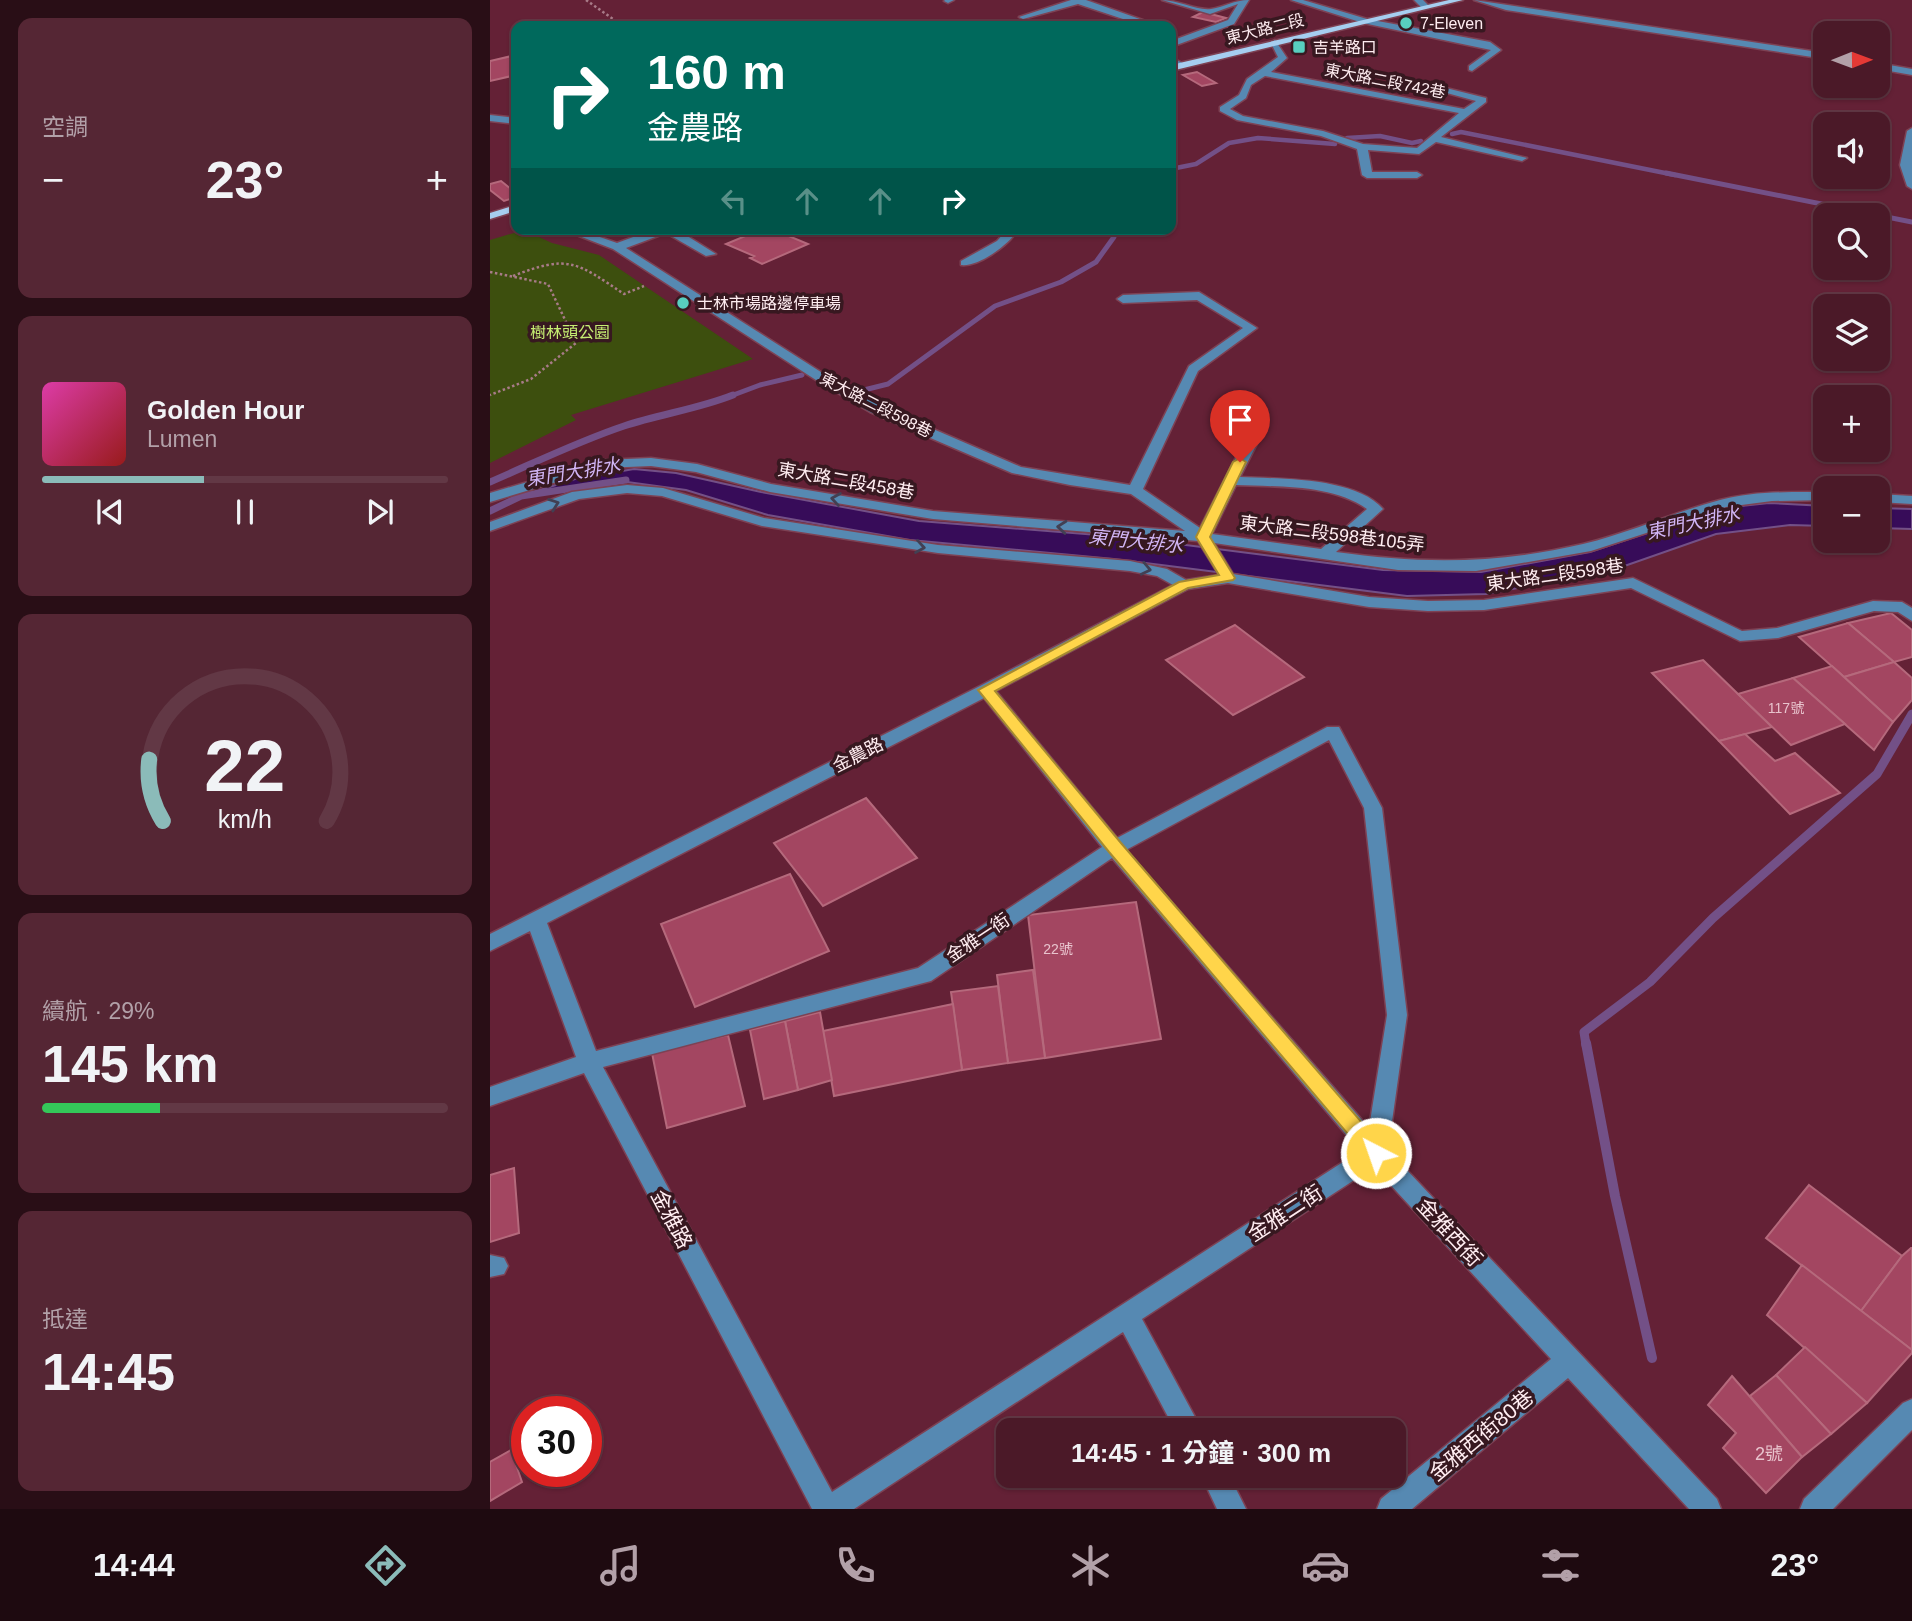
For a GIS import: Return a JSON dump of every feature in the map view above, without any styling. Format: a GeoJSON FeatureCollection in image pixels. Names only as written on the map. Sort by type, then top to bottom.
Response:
{"type":"FeatureCollection","features":[{"type":"Feature","properties":{"kind":"main road","name":"東大路二段"},"geometry":{"type":"LineString","coordinates":[[1176,67],[1458,0]]}},
{"type":"Feature","properties":{"kind":"main road"},"geometry":{"type":"LineString","coordinates":[[490,216],[511,210]]}},
{"type":"Feature","properties":{"kind":"street"},"geometry":{"type":"LineString","coordinates":[[1023,17],[1079,0],[1137,21]]}},
{"type":"Feature","properties":{"kind":"street"},"geometry":{"type":"LineString","coordinates":[[1166,0],[1210,12],[1243,0]]}},
{"type":"Feature","properties":{"kind":"street"},"geometry":{"type":"LineString","coordinates":[[1176,42],[1231,22],[1243,0]]}},
{"type":"Feature","properties":{"kind":"street"},"geometry":{"type":"LineString","coordinates":[[1295,0],[1366,21],[1447,35],[1490,45],[1497,50],[1472,68]]}},
{"type":"Feature","properties":{"kind":"street"},"geometry":{"type":"LineString","coordinates":[[1418,0],[1426,7]]}},
{"type":"Feature","properties":{"kind":"street"},"geometry":{"type":"LineString","coordinates":[[1478,0],[1506,8],[1813,54]]}},
{"type":"Feature","properties":{"kind":"street"},"geometry":{"type":"LineString","coordinates":[[1264,73],[1283,58],[1275,43]]}},
{"type":"Feature","properties":{"kind":"street"},"geometry":{"type":"LineString","coordinates":[[1890,68],[1912,72]]}},
{"type":"Feature","properties":{"kind":"street","name":"東大路二段742巷"},"geometry":{"type":"LineString","coordinates":[[1264,73],[1466,112],[1419,151],[1362,147],[1323,134],[1240,118],[1223,109],[1243,96],[1245,87],[1253,77],[1264,73]]}},
{"type":"Feature","properties":{"kind":"street"},"geometry":{"type":"LineString","coordinates":[[1418,84],[1483,100],[1466,112]]}},
{"type":"Feature","properties":{"kind":"street"},"geometry":{"type":"LineString","coordinates":[[490,118],[511,120]]}},
{"type":"Feature","properties":{"kind":"street"},"geometry":{"type":"LineString","coordinates":[[1912,131],[1905,165],[1910,171],[1912,186]]}},
{"type":"Feature","properties":{"kind":"street"},"geometry":{"type":"LineString","coordinates":[[1435,139],[1522,158]]}},
{"type":"Feature","properties":{"kind":"street"},"geometry":{"type":"LineString","coordinates":[[1362,147],[1367,174],[1417,175]]}},
{"type":"Feature","properties":{"kind":"street","name":"東大路二段598巷"},"geometry":{"type":"LineString","coordinates":[[583,235],[617,247],[820,377],[875,409],[1017,470],[1135,489],[1203,537]]}},
{"type":"Feature","properties":{"kind":"street"},"geometry":{"type":"LineString","coordinates":[[617,247],[650,235]]}},
{"type":"Feature","properties":{"kind":"street"},"geometry":{"type":"LineString","coordinates":[[677,235],[710,254]]}},
{"type":"Feature","properties":{"kind":"street"},"geometry":{"type":"LineString","coordinates":[[965,263],[1001,243],[1009,235]]}},
{"type":"Feature","properties":{"kind":"street"},"geometry":{"type":"LineString","coordinates":[[1123,299],[1199,296],[1251,328],[1194,369],[1135,489]]}},
{"type":"Feature","properties":{"kind":"street","name":"東大路二段598巷105弄"},"geometry":{"type":"LineString","coordinates":[[1260,424],[1203,537],[1398,565],[1476,566],[1586,548],[1724,503],[1772,497],[1813,496]]}},
{"type":"Feature","properties":{"kind":"street","name":"東大路二段458巷"},"geometry":{"type":"LineString","coordinates":[[490,498],[602,464],[651,462],[697,468],[770,488],[933,515],[1203,537]]}},
{"type":"Feature","properties":{"kind":"street"},"geometry":{"type":"LineString","coordinates":[[1229,481],[1284,484],[1343,492],[1366,499],[1376,509],[1323,555]]}},
{"type":"Feature","properties":{"kind":"street"},"geometry":{"type":"LineString","coordinates":[[490,527],[577,495],[627,489],[663,492],[762,522],[938,549],[1130,566],[1162,572],[1184,585]]}},
{"type":"Feature","properties":{"kind":"street"},"geometry":{"type":"LineString","coordinates":[[1890,499],[1912,500]]}},
{"type":"Feature","properties":{"kind":"street"},"geometry":{"type":"LineString","coordinates":[[1203,537],[1228,578]]}},
{"type":"Feature","properties":{"kind":"street","name":"東大路二段598巷"},"geometry":{"type":"LineString","coordinates":[[1228,578],[1369,602],[1428,606],[1484,605],[1633,583],[1740,636],[1778,633],[1872,606],[1902,607],[1912,616]]}},
{"type":"Feature","properties":{"kind":"street","name":"金農路"},"geometry":{"type":"LineString","coordinates":[[490,943],[986,690],[1184,585],[1228,578]]}},
{"type":"Feature","properties":{"kind":"street","name":"金雅西街"},"geometry":{"type":"LineString","coordinates":[[986,690],[1115,848],[1376,1153],[1707,1509]]}},
{"type":"Feature","properties":{"kind":"street","name":"金雅一街"},"geometry":{"type":"LineString","coordinates":[[490,1097],[526,1082],[589,1062],[924,975],[1115,848],[1333,731],[1373,808],[1397,1015],[1376,1153]]}},
{"type":"Feature","properties":{"kind":"street","name":"金雅路"},"geometry":{"type":"LineString","coordinates":[[536,920],[589,1062],[828,1509]]}},
{"type":"Feature","properties":{"kind":"street","name":"金雅二街"},"geometry":{"type":"LineString","coordinates":[[828,1509],[1376,1153]]}},
{"type":"Feature","properties":{"kind":"street"},"geometry":{"type":"LineString","coordinates":[[1127,1316],[1182,1418]]}},
{"type":"Feature","properties":{"kind":"street","name":"金雅西街80巷"},"geometry":{"type":"LineString","coordinates":[[1391,1509],[1570,1360]]}},
{"type":"Feature","properties":{"kind":"street"},"geometry":{"type":"LineString","coordinates":[[1814,1509],[1912,1412]]}},
{"type":"Feature","properties":{"kind":"street"},"geometry":{"type":"LineString","coordinates":[[1221,1488],[1232,1509]]}},
{"type":"Feature","properties":{"kind":"path"},"geometry":{"type":"LineString","coordinates":[[586,0],[616,21]]}},
{"type":"Feature","properties":{"kind":"path"},"geometry":{"type":"LineString","coordinates":[[513,276],[551,262],[565,260],[578,264],[624,294],[665,277]]}},
{"type":"Feature","properties":{"kind":"path"},"geometry":{"type":"LineString","coordinates":[[490,272],[548,284],[576,343],[531,379],[490,395]]}},
{"type":"Feature","properties":{"kind":"green space","name":"樹林頭公園"},"geometry":{"type":"Polygon","coordinates":[[[511,234],[535,235],[552,243],[599,255],[753,359],[571,415],[576,420],[490,463],[490,240],[511,234]]]}},
{"type":"Feature","properties":{"kind":"water"},"geometry":{"type":"Polygon","coordinates":[[[634,469],[676,473],[761,492],[919,521],[1123,537],[1383,570],[1481,572],[1590,552],[1722,508],[1769,503],[1813,505],[1813,526],[1790,525],[1716,534],[1613,570],[1486,594],[1407,596],[1114,559],[910,540],[768,515],[686,490],[620,481],[521,496],[575,479],[634,469]]]}},
{"type":"Feature","properties":{"kind":"water"},"geometry":{"type":"Polygon","coordinates":[[[1890,508],[1912,509],[1912,529],[1890,528],[1890,508]]]}},
{"type":"Feature","properties":{"kind":"building"},"geometry":{"type":"Polygon","coordinates":[[[1203,12],[1226,18],[1216,22],[1193,17],[1203,12]]]}},
{"type":"Feature","properties":{"kind":"building"},"geometry":{"type":"Polygon","coordinates":[[[511,56],[511,76],[490,81],[490,61],[511,56]]]}},
{"type":"Feature","properties":{"kind":"building"},"geometry":{"type":"Polygon","coordinates":[[[1197,72],[1216,83],[1202,86],[1183,75],[1197,72]]]}},
{"type":"Feature","properties":{"kind":"building"},"geometry":{"type":"Polygon","coordinates":[[[501,181],[511,189],[511,199],[504,201],[490,190],[490,184],[501,181]]]}},
{"type":"Feature","properties":{"kind":"building"},"geometry":{"type":"Polygon","coordinates":[[[748,235],[786,235],[808,244],[762,264],[750,258],[754,256],[726,244],[748,235]]]}},
{"type":"Feature","properties":{"kind":"building"},"geometry":{"type":"Polygon","coordinates":[[[1891,613],[1912,630],[1912,657],[1894,662],[1848,623],[1891,613]]]}},
{"type":"Feature","properties":{"kind":"building"},"geometry":{"type":"Polygon","coordinates":[[[1848,623],[1894,662],[1844,677],[1799,637],[1848,623]]]}},
{"type":"Feature","properties":{"kind":"building"},"geometry":{"type":"Polygon","coordinates":[[[1235,625],[1304,677],[1233,715],[1166,660],[1235,625]]]}},
{"type":"Feature","properties":{"kind":"building"},"geometry":{"type":"Polygon","coordinates":[[[1703,660],[1772,727],[1719,741],[1652,673],[1703,660]]]}},
{"type":"Feature","properties":{"kind":"building"},"geometry":{"type":"Polygon","coordinates":[[[1894,662],[1912,678],[1912,700],[1893,722],[1844,677],[1894,662]]]}},
{"type":"Feature","properties":{"kind":"building"},"geometry":{"type":"Polygon","coordinates":[[[1832,666],[1893,722],[1874,750],[1793,678],[1832,666]]]}},
{"type":"Feature","properties":{"kind":"building"},"geometry":{"type":"Polygon","coordinates":[[[1793,678],[1845,724],[1791,745],[1738,694],[1793,678]]]}},
{"type":"Feature","properties":{"kind":"building"},"geometry":{"type":"Polygon","coordinates":[[[1745,734],[1775,761],[1795,753],[1840,793],[1790,814],[1719,741],[1745,734]]]}},
{"type":"Feature","properties":{"kind":"building"},"geometry":{"type":"Polygon","coordinates":[[[866,798],[917,858],[823,906],[774,843],[866,798]]]}},
{"type":"Feature","properties":{"kind":"building"},"geometry":{"type":"Polygon","coordinates":[[[790,874],[829,951],[695,1007],[661,924],[790,874]]]}},
{"type":"Feature","properties":{"kind":"building"},"geometry":{"type":"Polygon","coordinates":[[[1136,902],[1161,1039],[1045,1058],[1028,915],[1136,902]]]}},
{"type":"Feature","properties":{"kind":"building"},"geometry":{"type":"Polygon","coordinates":[[[1033,970],[1045,1058],[1008,1063],[997,975],[1033,970]]]}},
{"type":"Feature","properties":{"kind":"building"},"geometry":{"type":"Polygon","coordinates":[[[998,986],[1008,1063],[962,1070],[951,992],[998,986]]]}},
{"type":"Feature","properties":{"kind":"building"},"geometry":{"type":"Polygon","coordinates":[[[953,1004],[962,1070],[834,1096],[823,1031],[953,1004]]]}},
{"type":"Feature","properties":{"kind":"building"},"geometry":{"type":"Polygon","coordinates":[[[820,1012],[832,1080],[798,1090],[785,1021],[820,1012]]]}},
{"type":"Feature","properties":{"kind":"building"},"geometry":{"type":"Polygon","coordinates":[[[785,1021],[798,1090],[764,1099],[750,1030],[785,1021]]]}},
{"type":"Feature","properties":{"kind":"building"},"geometry":{"type":"Polygon","coordinates":[[[728,1035],[745,1106],[667,1128],[652,1053],[728,1035]]]}},
{"type":"Feature","properties":{"kind":"building"},"geometry":{"type":"Polygon","coordinates":[[[514,1168],[519,1233],[490,1242],[490,1175],[514,1168]]]}},
{"type":"Feature","properties":{"kind":"building"},"geometry":{"type":"Polygon","coordinates":[[[1809,1185],[1902,1256],[1861,1311],[1766,1238],[1809,1185]]]}},
{"type":"Feature","properties":{"kind":"building"},"geometry":{"type":"Polygon","coordinates":[[[1912,1248],[1912,1350],[1861,1311],[1912,1248]]]}},
{"type":"Feature","properties":{"kind":"building"},"geometry":{"type":"Polygon","coordinates":[[[1802,1265],[1912,1350],[1867,1403],[1767,1315],[1802,1265]]]}},
{"type":"Feature","properties":{"kind":"building"},"geometry":{"type":"Polygon","coordinates":[[[1805,1347],[1867,1403],[1831,1434],[1776,1375],[1805,1347]]]}},
{"type":"Feature","properties":{"kind":"building"},"geometry":{"type":"Polygon","coordinates":[[[1776,1375],[1831,1434],[1802,1457],[1750,1396],[1776,1375]]]}},
{"type":"Feature","properties":{"kind":"building"},"geometry":{"type":"Polygon","coordinates":[[[1732,1376],[1802,1457],[1766,1493],[1723,1448],[1736,1433],[1708,1405],[1732,1376]]]}},
{"type":"Feature","properties":{"kind":"building"},"geometry":{"type":"Polygon","coordinates":[[[511,1450],[511,1487],[514,1487],[490,1501],[490,1462],[511,1450]]]}},
{"type":"Feature","properties":{"kind":"waterway"},"geometry":{"type":"LineString","coordinates":[[1452,134],[1461,132],[1675,175]]}},
{"type":"Feature","properties":{"kind":"waterway"},"geometry":{"type":"LineString","coordinates":[[1347,138],[1380,136],[1412,143],[1421,141]]}},
{"type":"Feature","properties":{"kind":"waterway"},"geometry":{"type":"LineString","coordinates":[[1176,168],[1196,164],[1229,143],[1258,138],[1335,144]]}},
{"type":"Feature","properties":{"kind":"waterway"},"geometry":{"type":"LineString","coordinates":[[1666,173],[1912,222]]}},
{"type":"Feature","properties":{"kind":"waterway"},"geometry":{"type":"LineString","coordinates":[[864,390],[888,384],[995,306],[1061,282],[1096,262],[1114,235]]}},
{"type":"Feature","properties":{"kind":"waterway"},"geometry":{"type":"LineString","coordinates":[[728,397],[760,385],[802,375]]}},
{"type":"Feature","properties":{"kind":"waterway"},"geometry":{"type":"LineString","coordinates":[[490,482],[607,432],[733,395]]}},
{"type":"Feature","properties":{"kind":"waterway","name":"東門大排水"},"geometry":{"type":"LineString","coordinates":[[490,511],[521,496],[626,480]]}},
{"type":"Feature","properties":{"kind":"waterway"},"geometry":{"type":"LineString","coordinates":[[1586,1045],[1584,1032],[1650,982],[1713,918],[1877,774],[1912,714]]}},
{"type":"Feature","properties":{"kind":"waterway"},"geometry":{"type":"LineString","coordinates":[[1586,1043],[1615,1196],[1652,1358]]}},
{"type":"Feature","properties":{"kind":"place","name":"7-Eleven"},"geometry":{"type":"Point","coordinates":[1406,23]}},
{"type":"Feature","properties":{"kind":"place","name":"吉羊路口"},"geometry":{"type":"Point","coordinates":[1299,47]}},
{"type":"Feature","properties":{"kind":"place","name":"士林市場路邊停車場"},"geometry":{"type":"Point","coordinates":[683,303]}},
{"type":"Feature","properties":{"kind":"route"},"geometry":{"type":"LineString","coordinates":[[1240,462],[1203,537],[1228,578],[1184,585],[986,690],[1115,848],[1376,1153]]}}]}
